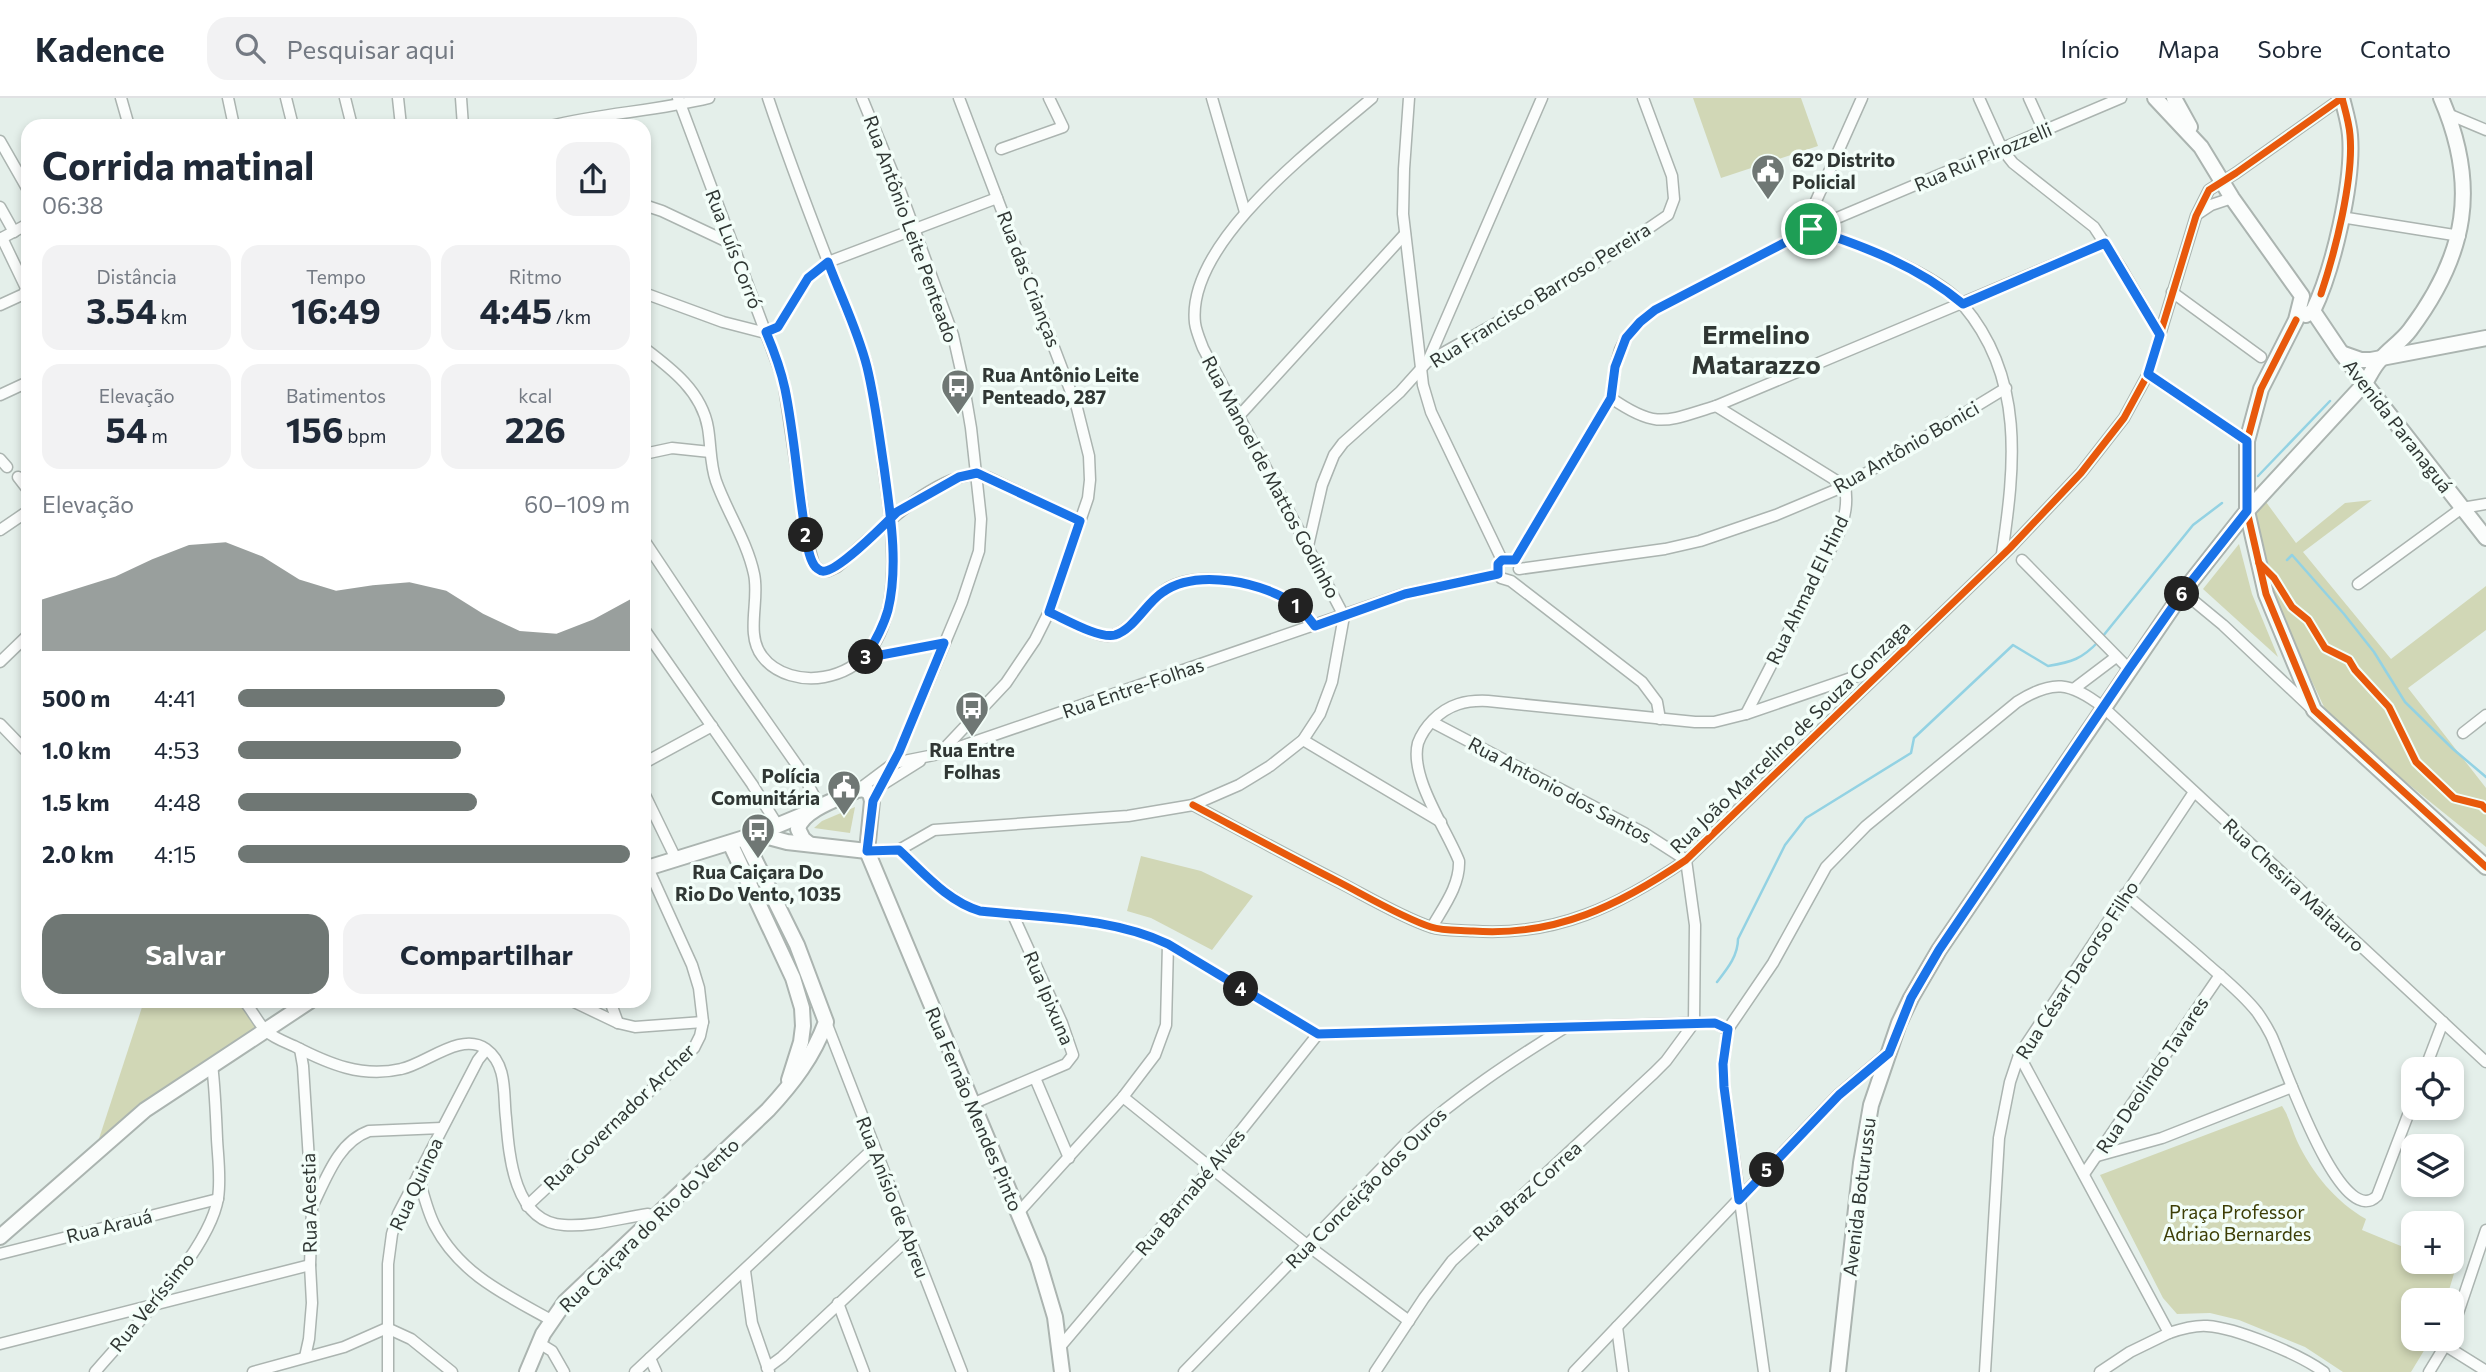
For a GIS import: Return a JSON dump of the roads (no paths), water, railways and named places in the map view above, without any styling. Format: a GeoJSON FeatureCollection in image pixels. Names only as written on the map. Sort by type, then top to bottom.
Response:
{"type":"FeatureCollection","features":[{"type":"Feature","properties":{"kind":"street"},"geometry":{"type":"LineString","coordinates":[[121,98],[127,119]]}},
{"type":"Feature","properties":{"kind":"street"},"geometry":{"type":"LineString","coordinates":[[228,98],[232,119]]}},
{"type":"Feature","properties":{"kind":"street"},"geometry":{"type":"LineString","coordinates":[[286,98],[291,119]]}},
{"type":"Feature","properties":{"kind":"street"},"geometry":{"type":"LineString","coordinates":[[345,98],[350,119]]}},
{"type":"Feature","properties":{"kind":"street"},"geometry":{"type":"LineString","coordinates":[[397,98],[400,119]]}},
{"type":"Feature","properties":{"kind":"street"},"geometry":{"type":"LineString","coordinates":[[461,98],[462,119]]}},
{"type":"Feature","properties":{"kind":"street"},"geometry":{"type":"LineString","coordinates":[[587,119],[709,98]]}},
{"type":"Feature","properties":{"kind":"street"},"geometry":{"type":"LineString","coordinates":[[768,98],[867,367],[879,429],[890,519],[892,562],[888,608],[881,631],[865,658]]}},
{"type":"Feature","properties":{"kind":"street","name":"Rua Antônio Leite Penteado"},"geometry":{"type":"LineString","coordinates":[[862,98],[953,335],[977,473],[981,519],[979,551],[962,602],[894,763],[873,801]]}},
{"type":"Feature","properties":{"kind":"street","name":"Rua das Crianças"},"geometry":{"type":"LineString","coordinates":[[939,754],[1006,683],[1035,640],[1049,612],[1080,521],[1090,480],[1089,456],[1081,423],[1037,299],[959,98]]}},
{"type":"Feature","properties":{"kind":"street"},"geometry":{"type":"LineString","coordinates":[[1001,149],[1063,127],[1049,98]]}},
{"type":"Feature","properties":{"kind":"street"},"geometry":{"type":"LineString","coordinates":[[1212,98],[1245,212]]}},
{"type":"Feature","properties":{"kind":"street","name":"Rua Manoel de Mattos Godinho"},"geometry":{"type":"LineString","coordinates":[[867,851],[899,850],[934,830],[1128,816],[1193,806],[1239,785],[1270,766],[1303,740],[1320,714],[1332,682],[1344,616],[1203,348],[1195,323],[1195,312],[1198,295],[1210,265],[1245,212],[1280,176],[1372,98]]}},
{"type":"Feature","properties":{"kind":"street"},"geometry":{"type":"LineString","coordinates":[[1409,98],[1404,169],[1405,234],[1419,337],[1420,371],[1431,412],[1502,560],[1498,564],[1498,574],[1506,581],[1511,581],[1642,681],[1653,695],[1660,719]]}},
{"type":"Feature","properties":{"kind":"street"},"geometry":{"type":"LineString","coordinates":[[1427,362],[1542,98]]}},
{"type":"Feature","properties":{"kind":"street","name":"Rua Francisco Barroso Pereira"},"geometry":{"type":"LineString","coordinates":[[1308,546],[1322,485],[1334,455],[1343,443],[1427,362],[1614,252],[1668,215],[1674,199],[1672,176],[1643,98]]}},
{"type":"Feature","properties":{"kind":"street"},"geometry":{"type":"LineString","coordinates":[[1862,98],[1816,201],[1811,229],[1870,250],[1932,281],[1963,304],[1990,348],[2006,388],[2014,450],[2002,554]]}},
{"type":"Feature","properties":{"kind":"street"},"geometry":{"type":"LineString","coordinates":[[1979,98],[2002,149],[2013,163],[2094,227],[2160,335]]}},
{"type":"Feature","properties":{"kind":"street"},"geometry":{"type":"LineString","coordinates":[[2029,98],[2044,131]]}},
{"type":"Feature","properties":{"kind":"street","name":"Rua Rui Pirozzelli"},"geometry":{"type":"LineString","coordinates":[[2091,110],[2102,98]]}},
{"type":"Feature","properties":{"kind":"street","name":"Rua Rui Pirozzelli"},"geometry":{"type":"LineString","coordinates":[[1611,398],[1620,350],[1626,338],[1655,310],[1811,229],[2121,98]]}},
{"type":"Feature","properties":{"kind":"street"},"geometry":{"type":"LineString","coordinates":[[2155,98],[2201,147]]}},
{"type":"Feature","properties":{"kind":"street"},"geometry":{"type":"LineString","coordinates":[[2174,98],[2232,198],[2302,296],[2296,320],[2261,389],[2247,441],[2247,511],[2266,594],[2314,710]]}},
{"type":"Feature","properties":{"kind":"street"},"geometry":{"type":"LineString","coordinates":[[2296,320],[2313,311],[2321,295],[2341,217],[2351,151],[2342,98]]}},
{"type":"Feature","properties":{"kind":"street","name":"Rua João Marcelino de Souza Gonzaga"},"geometry":{"type":"LineString","coordinates":[[1193,806],[1362,894],[1432,927],[1488,932],[1538,928],[1577,919],[1607,908],[1632,894],[1686,860],[2045,513],[2110,439],[2138,396],[2148,374],[2196,216],[2209,190],[2342,98]]}},
{"type":"Feature","properties":{"kind":"street","name":"Avenida Boturussu"},"geometry":{"type":"LineString","coordinates":[[1838,1372],[1861,1163],[1871,1105],[1911,998],[1939,950],[2183,592],[2247,511],[2365,383],[2380,359],[2399,343],[2445,277],[2460,236],[2463,200],[2461,171],[2448,114],[2441,98]]}},
{"type":"Feature","properties":{"kind":"street","name":"Rua Luís Corró"},"geometry":{"type":"LineString","coordinates":[[679,102],[766,332],[785,390],[807,539],[814,565],[821,571],[836,567],[890,519]]}},
{"type":"Feature","properties":{"kind":"street"},"geometry":{"type":"LineString","coordinates":[[2448,114],[2486,130]]}},
{"type":"Feature","properties":{"kind":"street"},"geometry":{"type":"LineString","coordinates":[[0,141],[21,178]]}},
{"type":"Feature","properties":{"kind":"street"},"geometry":{"type":"LineString","coordinates":[[651,296],[723,322],[766,332],[778,327],[808,278],[828,262],[997,198]]}},
{"type":"Feature","properties":{"kind":"street"},"geometry":{"type":"LineString","coordinates":[[2196,216],[2211,205],[2232,198]]}},
{"type":"Feature","properties":{"kind":"street"},"geometry":{"type":"LineString","coordinates":[[0,207],[14,232]]}},
{"type":"Feature","properties":{"kind":"street"},"geometry":{"type":"LineString","coordinates":[[651,207],[732,244]]}},
{"type":"Feature","properties":{"kind":"street"},"geometry":{"type":"LineString","coordinates":[[2341,217],[2460,236]]}},
{"type":"Feature","properties":{"kind":"street"},"geometry":{"type":"LineString","coordinates":[[21,228],[1,239],[21,277]]}},
{"type":"Feature","properties":{"kind":"street"},"geometry":{"type":"LineString","coordinates":[[1239,416],[1405,234]]}},
{"type":"Feature","properties":{"kind":"street"},"geometry":{"type":"LineString","coordinates":[[1511,581],[1516,578],[1517,564],[1611,398],[1653,421],[1669,420],[1716,407],[2105,243]]}},
{"type":"Feature","properties":{"kind":"street"},"geometry":{"type":"LineString","coordinates":[[2172,292],[2261,357]]}},
{"type":"Feature","properties":{"kind":"street"},"geometry":{"type":"LineString","coordinates":[[0,305],[21,294]]}},
{"type":"Feature","properties":{"kind":"street"},"geometry":{"type":"LineString","coordinates":[[2302,296],[2321,295]]}},
{"type":"Feature","properties":{"kind":"street","name":"Avenida Paranaguá"},"geometry":{"type":"LineString","coordinates":[[2313,311],[2342,354],[2486,538]]}},
{"type":"Feature","properties":{"kind":"street"},"geometry":{"type":"LineString","coordinates":[[2342,354],[2361,360],[2380,359],[2486,338]]}},
{"type":"Feature","properties":{"kind":"street"},"geometry":{"type":"LineString","coordinates":[[651,354],[675,373],[699,400],[709,430],[715,479],[754,573],[755,637],[757,647],[765,660],[780,671],[793,676],[815,678],[835,675],[865,658],[944,643]]}},
{"type":"Feature","properties":{"kind":"street"},"geometry":{"type":"LineString","coordinates":[[2148,374],[2247,441]]}},
{"type":"Feature","properties":{"kind":"street"},"geometry":{"type":"LineString","coordinates":[[0,395],[21,385]]}},
{"type":"Feature","properties":{"kind":"street","name":"Rua Antônio Bonici"},"geometry":{"type":"LineString","coordinates":[[1502,560],[1517,564],[1665,549],[1700,541],[1776,515],[1846,486],[2006,388]]}},
{"type":"Feature","properties":{"kind":"street"},"geometry":{"type":"LineString","coordinates":[[1716,407],[1846,486]]}},
{"type":"Feature","properties":{"kind":"street"},"geometry":{"type":"LineString","coordinates":[[651,452],[672,448],[710,452]]}},
{"type":"Feature","properties":{"kind":"street"},"geometry":{"type":"LineString","coordinates":[[890,519],[946,483],[977,473],[1080,521]]}},
{"type":"Feature","properties":{"kind":"street"},"geometry":{"type":"LineString","coordinates":[[18,477],[21,481]]}},
{"type":"Feature","properties":{"kind":"street","name":"Rua Ahmad El Hind"},"geometry":{"type":"LineString","coordinates":[[1746,714],[1839,533],[1846,514],[1846,486]]}},
{"type":"Feature","properties":{"kind":"street"},"geometry":{"type":"LineString","coordinates":[[2358,584],[2462,508],[2486,504]]}},
{"type":"Feature","properties":{"kind":"street"},"geometry":{"type":"LineString","coordinates":[[0,530],[21,516]]}},
{"type":"Feature","properties":{"kind":"street"},"geometry":{"type":"LineString","coordinates":[[651,550],[801,771],[820,807]]}},
{"type":"Feature","properties":{"kind":"street"},"geometry":{"type":"LineString","coordinates":[[2022,560],[2129,669]]}},
{"type":"Feature","properties":{"kind":"street"},"geometry":{"type":"LineString","coordinates":[[1344,616],[1405,594],[1498,574]]}},
{"type":"Feature","properties":{"kind":"street"},"geometry":{"type":"LineString","coordinates":[[1049,612],[1099,634],[1117,634],[1125,630],[1155,598],[1174,585],[1217,580],[1251,585],[1285,598],[1298,607],[1315,626]]}},
{"type":"Feature","properties":{"kind":"street"},"geometry":{"type":"LineString","coordinates":[[2183,592],[2223,625],[2486,867]]}},
{"type":"Feature","properties":{"kind":"street","name":"Rua Entre-Folhas"},"geometry":{"type":"LineString","coordinates":[[894,763],[939,754],[1344,616]]}},
{"type":"Feature","properties":{"kind":"street"},"geometry":{"type":"LineString","coordinates":[[651,639],[778,826]]}},
{"type":"Feature","properties":{"kind":"street"},"geometry":{"type":"LineString","coordinates":[[0,662],[21,642]]}},
{"type":"Feature","properties":{"kind":"street"},"geometry":{"type":"LineString","coordinates":[[2075,688],[2114,655]]}},
{"type":"Feature","properties":{"kind":"street"},"geometry":{"type":"LineString","coordinates":[[1432,927],[1460,872],[1459,861],[1423,785],[1417,754],[1422,734],[1432,722],[1455,704],[1477,701],[1714,722],[1746,714],[1889,665]]}},
{"type":"Feature","properties":{"kind":"street"},"geometry":{"type":"LineString","coordinates":[[1764,1372],[1724,1087],[1723,1064],[1728,1029],[1773,963],[1826,867],[1866,826],[2032,692],[2047,687],[2075,688],[2103,707]]}},
{"type":"Feature","properties":{"kind":"street","name":"Rua Chesira Maltauro"},"geometry":{"type":"LineString","coordinates":[[2103,707],[2486,1062]]}},
{"type":"Feature","properties":{"kind":"street"},"geometry":{"type":"LineString","coordinates":[[2463,733],[2486,715]]}},
{"type":"Feature","properties":{"kind":"street","name":"Rua Antonio dos Santos"},"geometry":{"type":"LineString","coordinates":[[1432,722],[1644,833],[1686,860]]}},
{"type":"Feature","properties":{"kind":"street"},"geometry":{"type":"LineString","coordinates":[[0,724],[21,743]]}},
{"type":"Feature","properties":{"kind":"street"},"geometry":{"type":"LineString","coordinates":[[651,759],[712,726]]}},
{"type":"Feature","properties":{"kind":"street"},"geometry":{"type":"LineString","coordinates":[[1303,740],[1441,822]]}},
{"type":"Feature","properties":{"kind":"street","name":"Rua Entre-Folhas"},"geometry":{"type":"LineString","coordinates":[[882,785],[922,759]]}},
{"type":"Feature","properties":{"kind":"street"},"geometry":{"type":"LineString","coordinates":[[651,866],[778,826],[857,790],[894,763]]}},
{"type":"Feature","properties":{"kind":"street"},"geometry":{"type":"LineString","coordinates":[[744,838],[867,851],[873,801],[867,790],[857,790]]}},
{"type":"Feature","properties":{"kind":"street","name":"Rua César Dacorso Filho"},"geometry":{"type":"LineString","coordinates":[[1984,1372],[1999,1138],[2010,1082],[2019,1055],[2194,792]]}},
{"type":"Feature","properties":{"kind":"street"},"geometry":{"type":"LineString","coordinates":[[651,807],[676,859]]}},
{"type":"Feature","properties":{"kind":"street"},"geometry":{"type":"LineString","coordinates":[[809,845],[800,834],[799,825],[820,807]]}},
{"type":"Feature","properties":{"kind":"street"},"geometry":{"type":"LineString","coordinates":[[744,838],[797,945],[826,1022]]}},
{"type":"Feature","properties":{"kind":"street","name":"Rua Caiçara do Rio do Vento"},"geometry":{"type":"LineString","coordinates":[[744,838],[802,1008],[801,1042],[787,1088]]}},
{"type":"Feature","properties":{"kind":"street"},"geometry":{"type":"LineString","coordinates":[[899,850],[957,901],[980,911],[1117,926],[1147,934],[1318,1034],[1694,1023],[1715,1023],[1728,1029]]}},
{"type":"Feature","properties":{"kind":"street","name":"Rua Fernão Mendes Pinto"},"geometry":{"type":"LineString","coordinates":[[867,851],[1038,1260],[1049,1294],[1062,1372]]}},
{"type":"Feature","properties":{"kind":"street"},"geometry":{"type":"LineString","coordinates":[[1686,860],[1695,925],[1694,1023]]}},
{"type":"Feature","properties":{"kind":"street","name":"Rua Governador Archer"},"geometry":{"type":"LineString","coordinates":[[527,1206],[694,1048],[703,1022],[699,988],[692,965],[651,879]]}},
{"type":"Feature","properties":{"kind":"street"},"geometry":{"type":"LineString","coordinates":[[2125,894],[2220,975],[2258,1013],[2270,1033],[2314,1141],[2342,1184],[2355,1197],[2364,1202],[2372,1201],[2377,1196],[2406,1120]]}},
{"type":"Feature","properties":{"kind":"street","name":"Rua Ipixuna"},"geometry":{"type":"LineString","coordinates":[[972,1104],[1035,1079],[1069,1061],[1073,1055],[1073,1048],[1013,915]]}},
{"type":"Feature","properties":{"kind":"street"},"geometry":{"type":"LineString","coordinates":[[1018,1213],[1123,1097],[1155,1055],[1166,1025],[1168,944]]}},
{"type":"Feature","properties":{"kind":"street","name":"Rua Deolindo Tavares"},"geometry":{"type":"LineString","coordinates":[[2084,1174],[2220,975]]}},
{"type":"Feature","properties":{"kind":"street"},"geometry":{"type":"LineString","coordinates":[[249,1008],[266,1031],[340,1066],[370,1073],[404,1069],[460,1045],[477,1045],[486,1049],[497,1061],[503,1074],[513,1170],[518,1189],[527,1206],[545,1221],[562,1225],[648,1214],[655,1216]]}},
{"type":"Feature","properties":{"kind":"street"},"geometry":{"type":"LineString","coordinates":[[0,1237],[145,1110],[300,1008]]}},
{"type":"Feature","properties":{"kind":"street"},"geometry":{"type":"LineString","coordinates":[[587,1008],[618,1023],[635,1027],[703,1022]]}},
{"type":"Feature","properties":{"kind":"street"},"geometry":{"type":"LineString","coordinates":[[613,1008],[618,1023]]}},
{"type":"Feature","properties":{"kind":"street","name":"Rua Caiçara do Rio do Vento"},"geometry":{"type":"LineString","coordinates":[[527,1372],[551,1321],[581,1286],[734,1143],[787,1088],[802,1071],[826,1022]]}},
{"type":"Feature","properties":{"kind":"street","name":"Rua Anísio de Abreu"},"geometry":{"type":"LineString","coordinates":[[826,1022],[962,1372]]}},
{"type":"Feature","properties":{"kind":"street"},"geometry":{"type":"LineString","coordinates":[[2430,1057],[2443,1022]]}},
{"type":"Feature","properties":{"kind":"street","name":"Rua Braz Correa"},"geometry":{"type":"LineString","coordinates":[[1375,1372],[1452,1261],[1654,1073],[1694,1023]]}},
{"type":"Feature","properties":{"kind":"street","name":"Rua Conceição dos Ouros"},"geometry":{"type":"LineString","coordinates":[[1184,1372],[1433,1118],[1475,1086],[1567,1026]]}},
{"type":"Feature","properties":{"kind":"street","name":"Rua Barnabé Alves"},"geometry":{"type":"LineString","coordinates":[[1059,1348],[1212,1167],[1318,1034]]}},
{"type":"Feature","properties":{"kind":"street"},"geometry":{"type":"LineString","coordinates":[[801,1042],[834,1045]]}},
{"type":"Feature","properties":{"kind":"street","name":"Rua Acestia"},"geometry":{"type":"LineString","coordinates":[[300,1049],[312,1208],[312,1303],[305,1357]]}},
{"type":"Feature","properties":{"kind":"street","name":"Rua Quinoa"},"geometry":{"type":"LineString","coordinates":[[388,1372],[388,1264],[398,1214],[486,1049]]}},
{"type":"Feature","properties":{"kind":"street"},"geometry":{"type":"LineString","coordinates":[[1574,1372],[1839,1095],[1889,1053]]}},
{"type":"Feature","properties":{"kind":"street"},"geometry":{"type":"LineString","coordinates":[[2019,1055],[2169,1333]]}},
{"type":"Feature","properties":{"kind":"street","name":"Rua Veríssimo"},"geometry":{"type":"LineString","coordinates":[[95,1372],[177,1275],[200,1242],[213,1216],[218,1199],[219,1173],[212,1064]]}},
{"type":"Feature","properties":{"kind":"street"},"geometry":{"type":"LineString","coordinates":[[1035,1079],[1069,1158]]}},
{"type":"Feature","properties":{"kind":"street"},"geometry":{"type":"LineString","coordinates":[[2097,1156],[2162,1138],[2292,1087]]}},
{"type":"Feature","properties":{"kind":"street"},"geometry":{"type":"LineString","coordinates":[[1123,1097],[1307,1245],[1409,1321]]}},
{"type":"Feature","properties":{"kind":"street"},"geometry":{"type":"LineString","coordinates":[[312,1208],[337,1158],[350,1141],[359,1135],[369,1131],[442,1128]]}},
{"type":"Feature","properties":{"kind":"street"},"geometry":{"type":"LineString","coordinates":[[635,1372],[874,1148]]}},
{"type":"Feature","properties":{"kind":"street"},"geometry":{"type":"LineString","coordinates":[[418,1175],[433,1224],[458,1259],[496,1291],[551,1321]]}},
{"type":"Feature","properties":{"kind":"street","name":"Rua Arauá"},"geometry":{"type":"LineString","coordinates":[[0,1254],[218,1199]]}},
{"type":"Feature","properties":{"kind":"street"},"geometry":{"type":"LineString","coordinates":[[2464,1295],[2486,1230]]}},
{"type":"Feature","properties":{"kind":"street"},"geometry":{"type":"LineString","coordinates":[[745,1270],[752,1323],[768,1370],[909,1238]]}},
{"type":"Feature","properties":{"kind":"street"},"geometry":{"type":"LineString","coordinates":[[0,1344],[310,1265]]}},
{"type":"Feature","properties":{"kind":"street"},"geometry":{"type":"LineString","coordinates":[[838,1303],[864,1372]]}},
{"type":"Feature","properties":{"kind":"street"},"geometry":{"type":"LineString","coordinates":[[2100,1372],[2130,1352],[2169,1333],[2193,1326],[2229,1330],[2280,1350],[2324,1372]]}},
{"type":"Feature","properties":{"kind":"street"},"geometry":{"type":"LineString","coordinates":[[1617,1327],[1623,1372]]}},
{"type":"Feature","properties":{"kind":"street"},"geometry":{"type":"LineString","coordinates":[[253,1372],[344,1347],[387,1328],[411,1339],[452,1372]]}},
{"type":"Feature","properties":{"kind":"street"},"geometry":{"type":"LineString","coordinates":[[539,1343],[552,1351],[564,1372]]}},
{"type":"Feature","properties":{"kind":"street"},"geometry":{"type":"LineString","coordinates":[[2429,1372],[2442,1351]]}},
{"type":"Feature","properties":{"kind":"street"},"geometry":{"type":"LineString","coordinates":[[2458,1351],[2486,1371]]}},
{"type":"Feature","properties":{"kind":"street"},"geometry":{"type":"LineString","coordinates":[[650,1358],[656,1372]]}},
{"type":"Feature","properties":{"kind":"waterway"},"geometry":{"type":"LineString","coordinates":[[2258,476],[2330,401]]}},
{"type":"Feature","properties":{"kind":"waterway"},"geometry":{"type":"LineString","coordinates":[[2103,636],[2193,525],[2222,503]]}},
{"type":"Feature","properties":{"kind":"waterway"},"geometry":{"type":"LineString","coordinates":[[2287,560],[2292,555],[2344,614],[2374,652],[2405,702],[2486,777]]}},
{"type":"Feature","properties":{"kind":"waterway"},"geometry":{"type":"LineString","coordinates":[[1717,982],[1734,957],[1738,939],[1785,845],[1806,818],[1911,753],[1914,738],[2013,645],[2048,666],[2076,659],[2099,641]]}},
{"type":"Feature","properties":{"kind":"place","name":"62º Distrito Policial"},"geometry":{"type":"Point","coordinates":[1768,201]}},
{"type":"Feature","properties":{"kind":"place","name":"Rua Antônio Leite Penteado, 287"},"geometry":{"type":"Point","coordinates":[958,416]}},
{"type":"Feature","properties":{"kind":"place","name":"Rua Entre Folhas"},"geometry":{"type":"Point","coordinates":[972,738]}},
{"type":"Feature","properties":{"kind":"place","name":"Polícia Comunitária"},"geometry":{"type":"Point","coordinates":[844,817]}},
{"type":"Feature","properties":{"kind":"place","name":"Rua Caiçara Do Rio Do Vento, 1035"},"geometry":{"type":"Point","coordinates":[758,860]}},
{"type":"Feature","properties":{"kind":"district","name":"Ermelino Matarazzo"},"geometry":{"type":"Point","coordinates":[1756,350]}},
{"type":"Feature","properties":{"kind":"park label","name":"Praça Professor Adriao Bernardes"},"geometry":{"type":"Point","coordinates":[2237,1223]}}]}
